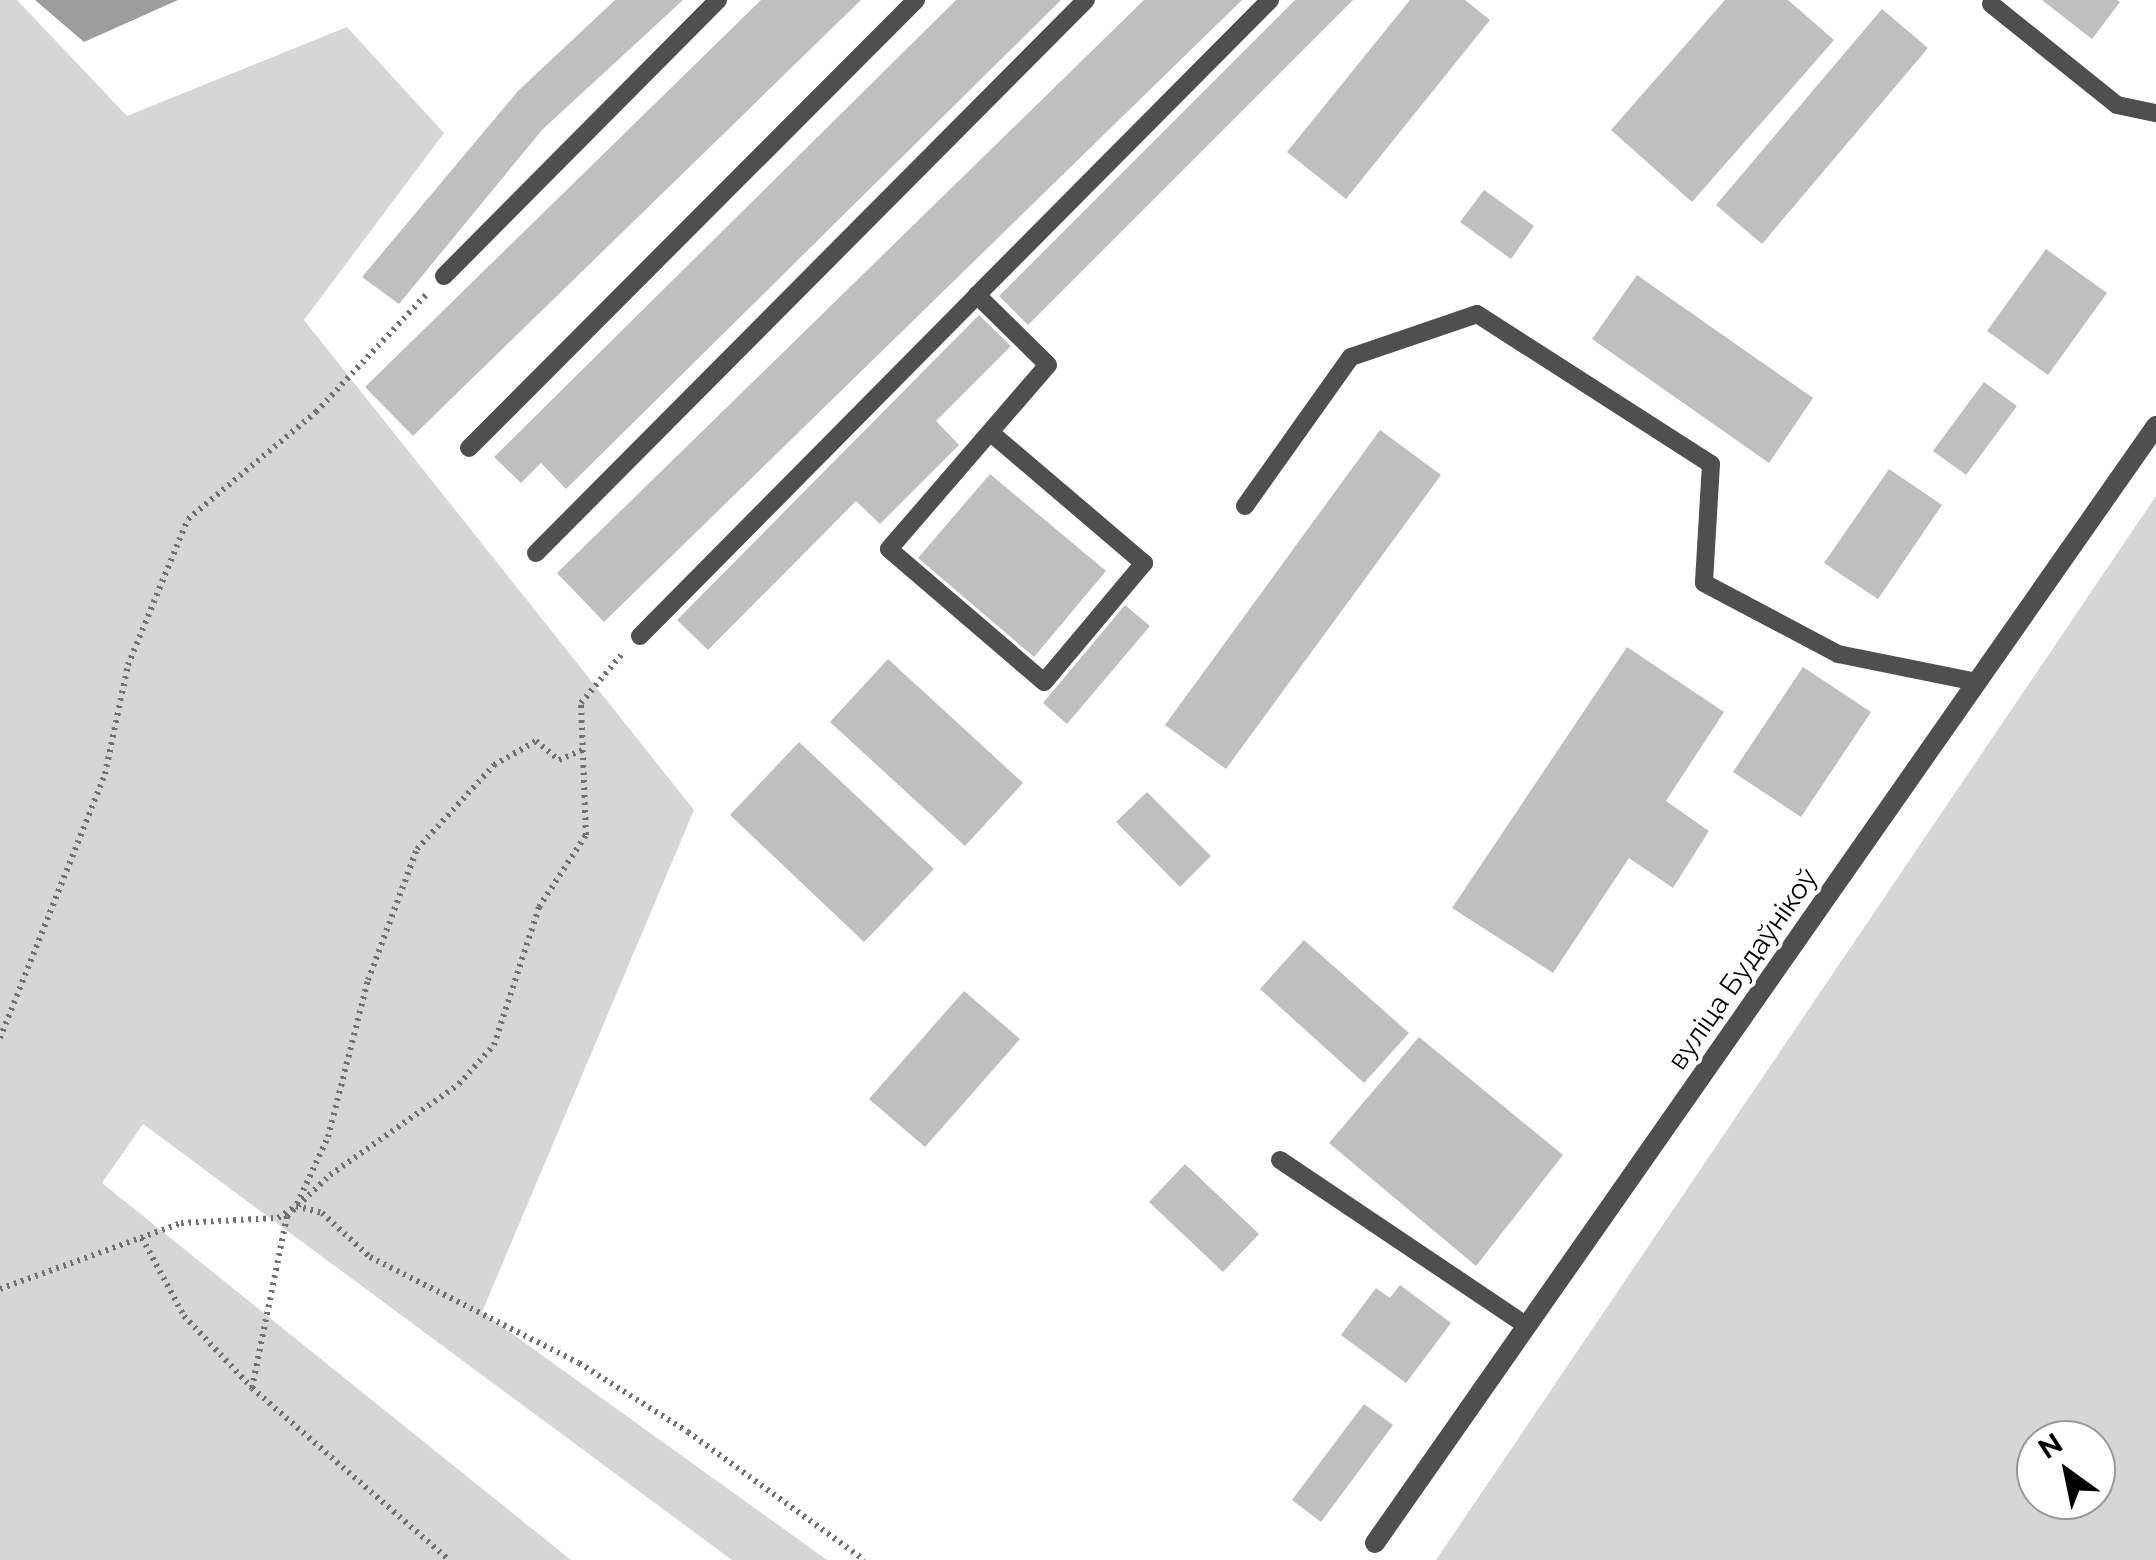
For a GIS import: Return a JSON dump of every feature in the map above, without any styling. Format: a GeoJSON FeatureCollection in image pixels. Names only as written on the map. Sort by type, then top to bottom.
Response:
{"type":"FeatureCollection","features":[{"type":"Feature","properties":{"kind":"street","name":"вуліца Будаўнікоў"},"geometry":{"type":"LineString","coordinates":[[1374,1543],[2156,426]]}},
{"type":"Feature","properties":{"kind":"lane"},"geometry":{"type":"LineString","coordinates":[[444,276],[718,0]]}},
{"type":"Feature","properties":{"kind":"lane"},"geometry":{"type":"LineString","coordinates":[[469,448],[916,0]]}},
{"type":"Feature","properties":{"kind":"lane"},"geometry":{"type":"LineString","coordinates":[[536,553],[1086,0]]}},
{"type":"Feature","properties":{"kind":"lane"},"geometry":{"type":"LineString","coordinates":[[640,636],[1270,0]]}},
{"type":"Feature","properties":{"kind":"lane"},"geometry":{"type":"LineString","coordinates":[[1991,4],[2117,104],[2156,113]]}},
{"type":"Feature","properties":{"kind":"lane"},"geometry":{"type":"LineString","coordinates":[[978,294],[1048,365],[889,549],[1044,682],[1144,563],[992,433]]}},
{"type":"Feature","properties":{"kind":"lane"},"geometry":{"type":"LineString","coordinates":[[1245,506],[1352,357],[1477,314],[1711,464],[1704,584],[1838,654],[1977,682]]}},
{"type":"Feature","properties":{"kind":"lane"},"geometry":{"type":"LineString","coordinates":[[1280,1160],[1526,1325]]}},
{"type":"Feature","properties":{"kind":"path"},"geometry":{"type":"LineString","coordinates":[[0,1038],[105,774],[128,665],[188,519],[316,412],[444,276]]}},
{"type":"Feature","properties":{"kind":"path"},"geometry":{"type":"LineString","coordinates":[[0,1289],[142,1238],[212,1218],[278,1218],[459,1084],[494,1045],[539,907],[586,835],[581,703],[640,636]]}},
{"type":"Feature","properties":{"kind":"path"},"geometry":{"type":"LineString","coordinates":[[252,1388],[276,1239],[328,1137],[368,980],[416,850],[494,766],[536,742],[559,760],[583,750]]}},
{"type":"Feature","properties":{"kind":"path"},"geometry":{"type":"LineString","coordinates":[[296,1206],[322,1213],[370,1257],[579,1362],[864,1560]]}},
{"type":"Feature","properties":{"kind":"path"},"geometry":{"type":"LineString","coordinates":[[142,1238],[184,1316],[252,1388],[448,1560]]}},
{"type":"Feature","properties":{"kind":"shaded area"},"geometry":{"type":"Polygon","coordinates":[[[0,0],[17,0],[127,116],[347,27],[444,133],[304,320],[694,810],[482,1312],[827,1560],[732,1560],[143,1124],[102,1183],[571,1560],[0,1560],[0,0]]]}},
{"type":"Feature","properties":{"kind":"shaded area"},"geometry":{"type":"Polygon","coordinates":[[[35,0],[178,0],[84,42],[35,0]]]}},
{"type":"Feature","properties":{"kind":"shaded area"},"geometry":{"type":"Polygon","coordinates":[[[2156,496],[2156,1560],[1436,1560],[2156,496]]]}},
{"type":"Feature","properties":{"kind":"building"},"geometry":{"type":"Polygon","coordinates":[[[615,0],[683,0],[542,130],[399,304],[362,277],[518,91],[615,0]]]}},
{"type":"Feature","properties":{"kind":"building"},"geometry":{"type":"Polygon","coordinates":[[[761,0],[861,0],[413,436],[365,387],[761,0]]]}},
{"type":"Feature","properties":{"kind":"building"},"geometry":{"type":"Polygon","coordinates":[[[956,0],[1061,0],[566,489],[541,463],[521,483],[494,457],[956,0]]]}},
{"type":"Feature","properties":{"kind":"building"},"geometry":{"type":"Polygon","coordinates":[[[1144,0],[1242,0],[604,622],[557,573],[1144,0]]]}},
{"type":"Feature","properties":{"kind":"building"},"geometry":{"type":"Polygon","coordinates":[[[1295,0],[1353,0],[1028,325],[999,296],[1295,0]]]}},
{"type":"Feature","properties":{"kind":"building"},"geometry":{"type":"Polygon","coordinates":[[[1410,0],[1465,0],[1490,20],[1346,199],[1287,152],[1410,0]]]}},
{"type":"Feature","properties":{"kind":"building"},"geometry":{"type":"Polygon","coordinates":[[[1725,0],[1788,0],[1834,40],[1692,202],[1611,130],[1725,0]]]}},
{"type":"Feature","properties":{"kind":"building"},"geometry":{"type":"Polygon","coordinates":[[[2042,0],[2117,0],[2120,2],[2092,39],[2042,0]]]}},
{"type":"Feature","properties":{"kind":"building"},"geometry":{"type":"Polygon","coordinates":[[[1882,9],[1928,48],[1762,244],[1716,205],[1882,9]]]}},
{"type":"Feature","properties":{"kind":"building"},"geometry":{"type":"Polygon","coordinates":[[[1484,190],[1534,226],[1511,259],[1460,222],[1484,190]]]}},
{"type":"Feature","properties":{"kind":"building"},"geometry":{"type":"Polygon","coordinates":[[[2046,249],[2107,293],[2048,375],[1987,331],[2046,249]]]}},
{"type":"Feature","properties":{"kind":"building"},"geometry":{"type":"Polygon","coordinates":[[[1637,275],[1813,398],[1769,463],[1592,339],[1637,275]]]}},
{"type":"Feature","properties":{"kind":"building"},"geometry":{"type":"Polygon","coordinates":[[[979,315],[1011,346],[936,421],[959,445],[880,524],[856,501],[708,650],[677,620],[979,315]]]}},
{"type":"Feature","properties":{"kind":"building"},"geometry":{"type":"Polygon","coordinates":[[[1984,382],[2017,406],[1966,475],[1933,451],[1984,382]]]}},
{"type":"Feature","properties":{"kind":"building"},"geometry":{"type":"Polygon","coordinates":[[[1380,430],[1441,475],[1226,769],[1165,725],[1380,430]]]}},
{"type":"Feature","properties":{"kind":"building"},"geometry":{"type":"Polygon","coordinates":[[[1889,469],[1942,505],[1878,599],[1824,563],[1889,469]]]}},
{"type":"Feature","properties":{"kind":"building"},"geometry":{"type":"Polygon","coordinates":[[[990,474],[1106,571],[1034,657],[918,558],[990,474]]]}},
{"type":"Feature","properties":{"kind":"building"},"geometry":{"type":"Polygon","coordinates":[[[1125,605],[1150,626],[1067,724],[1043,703],[1125,605]]]}},
{"type":"Feature","properties":{"kind":"building"},"geometry":{"type":"Polygon","coordinates":[[[1627,647],[1724,712],[1666,801],[1709,831],[1673,888],[1629,858],[1553,973],[1452,908],[1627,647]]]}},
{"type":"Feature","properties":{"kind":"building"},"geometry":{"type":"Polygon","coordinates":[[[888,659],[1023,783],[965,846],[830,722],[888,659]]]}},
{"type":"Feature","properties":{"kind":"building"},"geometry":{"type":"Polygon","coordinates":[[[1803,667],[1871,712],[1801,817],[1733,772],[1803,667]]]}},
{"type":"Feature","properties":{"kind":"building"},"geometry":{"type":"Polygon","coordinates":[[[799,742],[934,869],[864,942],[730,815],[799,742]]]}},
{"type":"Feature","properties":{"kind":"building"},"geometry":{"type":"Polygon","coordinates":[[[1147,792],[1211,856],[1180,887],[1116,822],[1147,792]]]}},
{"type":"Feature","properties":{"kind":"building"},"geometry":{"type":"Polygon","coordinates":[[[1304,940],[1409,1033],[1364,1083],[1260,989],[1304,940]]]}},
{"type":"Feature","properties":{"kind":"building"},"geometry":{"type":"Polygon","coordinates":[[[964,991],[1020,1039],[925,1147],[869,1099],[964,991]]]}},
{"type":"Feature","properties":{"kind":"building"},"geometry":{"type":"Polygon","coordinates":[[[1419,1037],[1563,1155],[1476,1266],[1329,1143],[1419,1037]]]}},
{"type":"Feature","properties":{"kind":"building"},"geometry":{"type":"Polygon","coordinates":[[[1185,1164],[1259,1234],[1223,1272],[1149,1202],[1185,1164]]]}},
{"type":"Feature","properties":{"kind":"building"},"geometry":{"type":"Polygon","coordinates":[[[1400,1285],[1451,1323],[1406,1383],[1341,1335],[1376,1288],[1390,1298],[1400,1285]]]}},
{"type":"Feature","properties":{"kind":"building"},"geometry":{"type":"Polygon","coordinates":[[[1364,1404],[1393,1425],[1321,1522],[1292,1500],[1364,1404]]]}}]}
